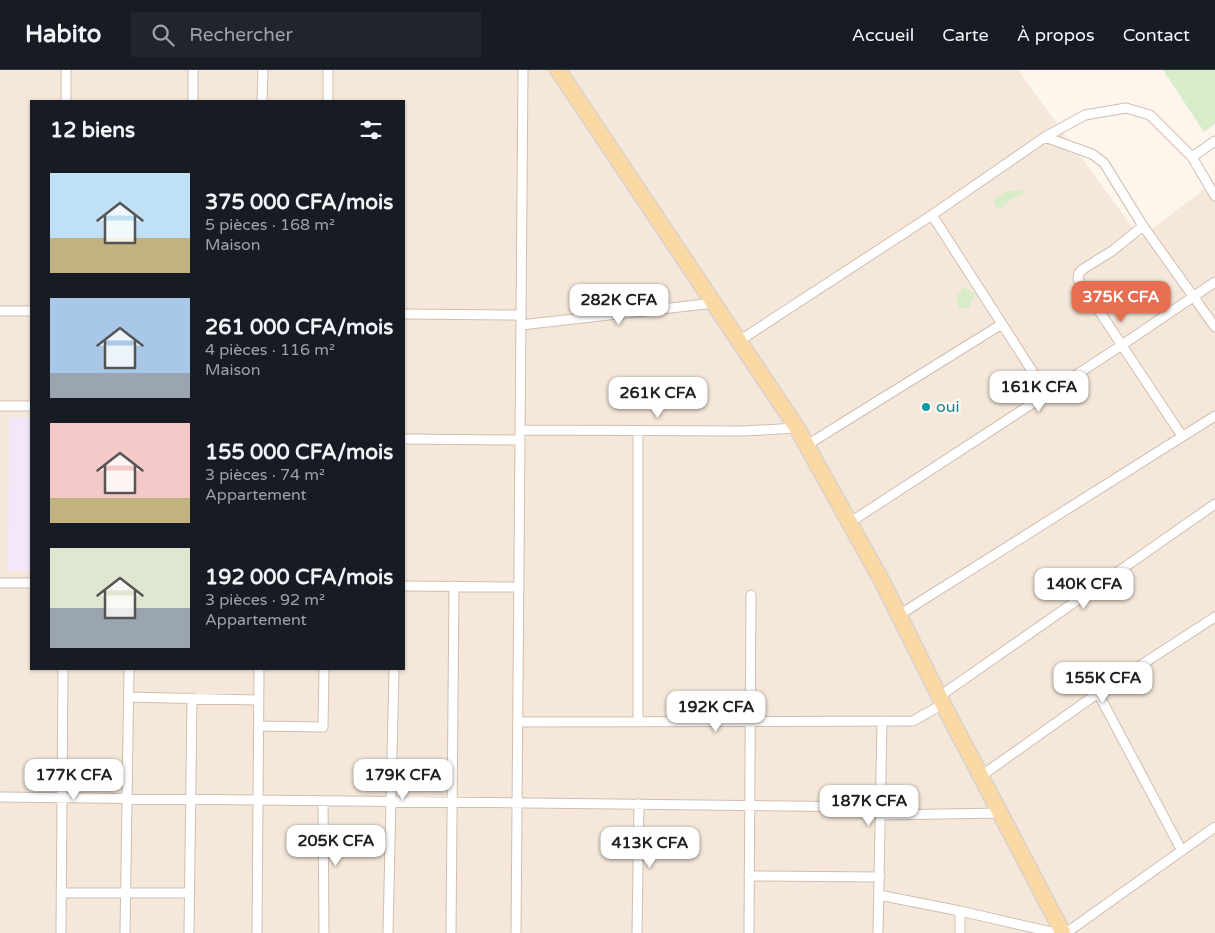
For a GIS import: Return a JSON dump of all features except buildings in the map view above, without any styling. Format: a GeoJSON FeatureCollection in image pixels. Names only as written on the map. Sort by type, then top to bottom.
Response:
{"type":"FeatureCollection","features":[{"type":"Feature","properties":{"kind":"main road"},"geometry":{"type":"LineString","coordinates":[[558,70],[740,341],[807,445],[883,583],[981,776],[1064,933]]}},
{"type":"Feature","properties":{"kind":"street"},"geometry":{"type":"LineString","coordinates":[[66,70],[66,100]]}},
{"type":"Feature","properties":{"kind":"street"},"geometry":{"type":"LineString","coordinates":[[193,70],[193,100]]}},
{"type":"Feature","properties":{"kind":"street"},"geometry":{"type":"LineString","coordinates":[[262,100],[263,70]]}},
{"type":"Feature","properties":{"kind":"street"},"geometry":{"type":"LineString","coordinates":[[328,70],[328,100]]}},
{"type":"Feature","properties":{"kind":"street"},"geometry":{"type":"LineString","coordinates":[[516,933],[523,70]]}},
{"type":"Feature","properties":{"kind":"street"},"geometry":{"type":"LineString","coordinates":[[740,341],[932,215],[1045,137],[1085,115],[1126,108],[1150,115],[1192,157],[1215,196]]}},
{"type":"Feature","properties":{"kind":"street"},"geometry":{"type":"LineString","coordinates":[[1045,137],[1092,154],[1104,163],[1143,226],[1215,327]]}},
{"type":"Feature","properties":{"kind":"street"},"geometry":{"type":"LineString","coordinates":[[1192,157],[1215,142]]}},
{"type":"Feature","properties":{"kind":"street"},"geometry":{"type":"LineString","coordinates":[[932,215],[1047,394]]}},
{"type":"Feature","properties":{"kind":"street"},"geometry":{"type":"LineString","coordinates":[[1143,226],[1112,251],[1079,273],[1078,279],[1182,436]]}},
{"type":"Feature","properties":{"kind":"street"},"geometry":{"type":"LineString","coordinates":[[849,523],[1215,282]]}},
{"type":"Feature","properties":{"kind":"street"},"geometry":{"type":"LineString","coordinates":[[405,314],[521,320],[714,303]]}},
{"type":"Feature","properties":{"kind":"street"},"geometry":{"type":"LineString","coordinates":[[0,311],[30,311]]}},
{"type":"Feature","properties":{"kind":"street"},"geometry":{"type":"LineString","coordinates":[[807,445],[1002,324]]}},
{"type":"Feature","properties":{"kind":"street"},"geometry":{"type":"LineString","coordinates":[[0,406],[30,406]]}},
{"type":"Feature","properties":{"kind":"street"},"geometry":{"type":"LineString","coordinates":[[899,615],[1215,416]]}},
{"type":"Feature","properties":{"kind":"street"},"geometry":{"type":"LineString","coordinates":[[405,439],[638,431],[744,431],[797,428]]}},
{"type":"Feature","properties":{"kind":"street"},"geometry":{"type":"LineString","coordinates":[[638,431],[638,722]]}},
{"type":"Feature","properties":{"kind":"street"},"geometry":{"type":"LineString","coordinates":[[518,722],[913,721],[1215,504]]}},
{"type":"Feature","properties":{"kind":"street"},"geometry":{"type":"LineString","coordinates":[[0,583],[30,583]]}},
{"type":"Feature","properties":{"kind":"street"},"geometry":{"type":"LineString","coordinates":[[405,586],[519,587]]}},
{"type":"Feature","properties":{"kind":"street"},"geometry":{"type":"LineString","coordinates":[[451,933],[454,586]]}},
{"type":"Feature","properties":{"kind":"street"},"geometry":{"type":"LineString","coordinates":[[749,933],[751,595]]}},
{"type":"Feature","properties":{"kind":"street"},"geometry":{"type":"LineString","coordinates":[[981,776],[1098,693],[1215,617]]}},
{"type":"Feature","properties":{"kind":"street"},"geometry":{"type":"LineString","coordinates":[[61,933],[63,670]]}},
{"type":"Feature","properties":{"kind":"street"},"geometry":{"type":"LineString","coordinates":[[125,933],[129,670]]}},
{"type":"Feature","properties":{"kind":"street"},"geometry":{"type":"LineString","coordinates":[[257,933],[259,670]]}},
{"type":"Feature","properties":{"kind":"street"},"geometry":{"type":"LineString","coordinates":[[259,726],[323,727],[324,670]]}},
{"type":"Feature","properties":{"kind":"street"},"geometry":{"type":"LineString","coordinates":[[388,933],[394,670]]}},
{"type":"Feature","properties":{"kind":"street"},"geometry":{"type":"LineString","coordinates":[[1098,693],[1182,851]]}},
{"type":"Feature","properties":{"kind":"street"},"geometry":{"type":"LineString","coordinates":[[129,697],[259,700]]}},
{"type":"Feature","properties":{"kind":"street"},"geometry":{"type":"LineString","coordinates":[[189,933],[192,698]]}},
{"type":"Feature","properties":{"kind":"street"},"geometry":{"type":"LineString","coordinates":[[878,933],[882,721]]}},
{"type":"Feature","properties":{"kind":"street"},"geometry":{"type":"LineString","coordinates":[[0,797],[639,804],[1001,813]]}},
{"type":"Feature","properties":{"kind":"street"},"geometry":{"type":"LineString","coordinates":[[324,800],[324,933]]}},
{"type":"Feature","properties":{"kind":"street"},"geometry":{"type":"LineString","coordinates":[[637,933],[639,804]]}},
{"type":"Feature","properties":{"kind":"street"},"geometry":{"type":"LineString","coordinates":[[1064,933],[1215,827]]}},
{"type":"Feature","properties":{"kind":"street"},"geometry":{"type":"LineString","coordinates":[[749,876],[880,877]]}},
{"type":"Feature","properties":{"kind":"street"},"geometry":{"type":"LineString","coordinates":[[61,892],[189,893]]}},
{"type":"Feature","properties":{"kind":"street"},"geometry":{"type":"LineString","coordinates":[[879,895],[1056,933]]}},
{"type":"Feature","properties":{"kind":"street"},"geometry":{"type":"LineString","coordinates":[[960,911],[960,933]]}},
{"type":"Feature","properties":{"kind":"shaded area"},"geometry":{"type":"Polygon","coordinates":[[[0,70],[1018,70],[1140,238],[1215,181],[1215,933],[0,933],[0,70]]]}},
{"type":"Feature","properties":{"kind":"shaded area"},"geometry":{"type":"Polygon","coordinates":[[[9,417],[30,418],[30,571],[8,571],[9,417]]]}},
{"type":"Feature","properties":{"kind":"green space"},"geometry":{"type":"Polygon","coordinates":[[[1163,70],[1215,70],[1215,124],[1204,132],[1163,70]]]}},
{"type":"Feature","properties":{"kind":"green space"},"geometry":{"type":"Polygon","coordinates":[[[1024,190],[1025,193],[1011,199],[1005,206],[998,209],[994,205],[993,200],[1007,191],[1024,190]]]}},
{"type":"Feature","properties":{"kind":"green space"},"geometry":{"type":"Polygon","coordinates":[[[964,287],[975,294],[969,308],[959,308],[956,297],[964,287]]]}},
{"type":"Feature","properties":{"kind":"place","name":"oui"},"geometry":{"type":"Point","coordinates":[926,407]}}]}
